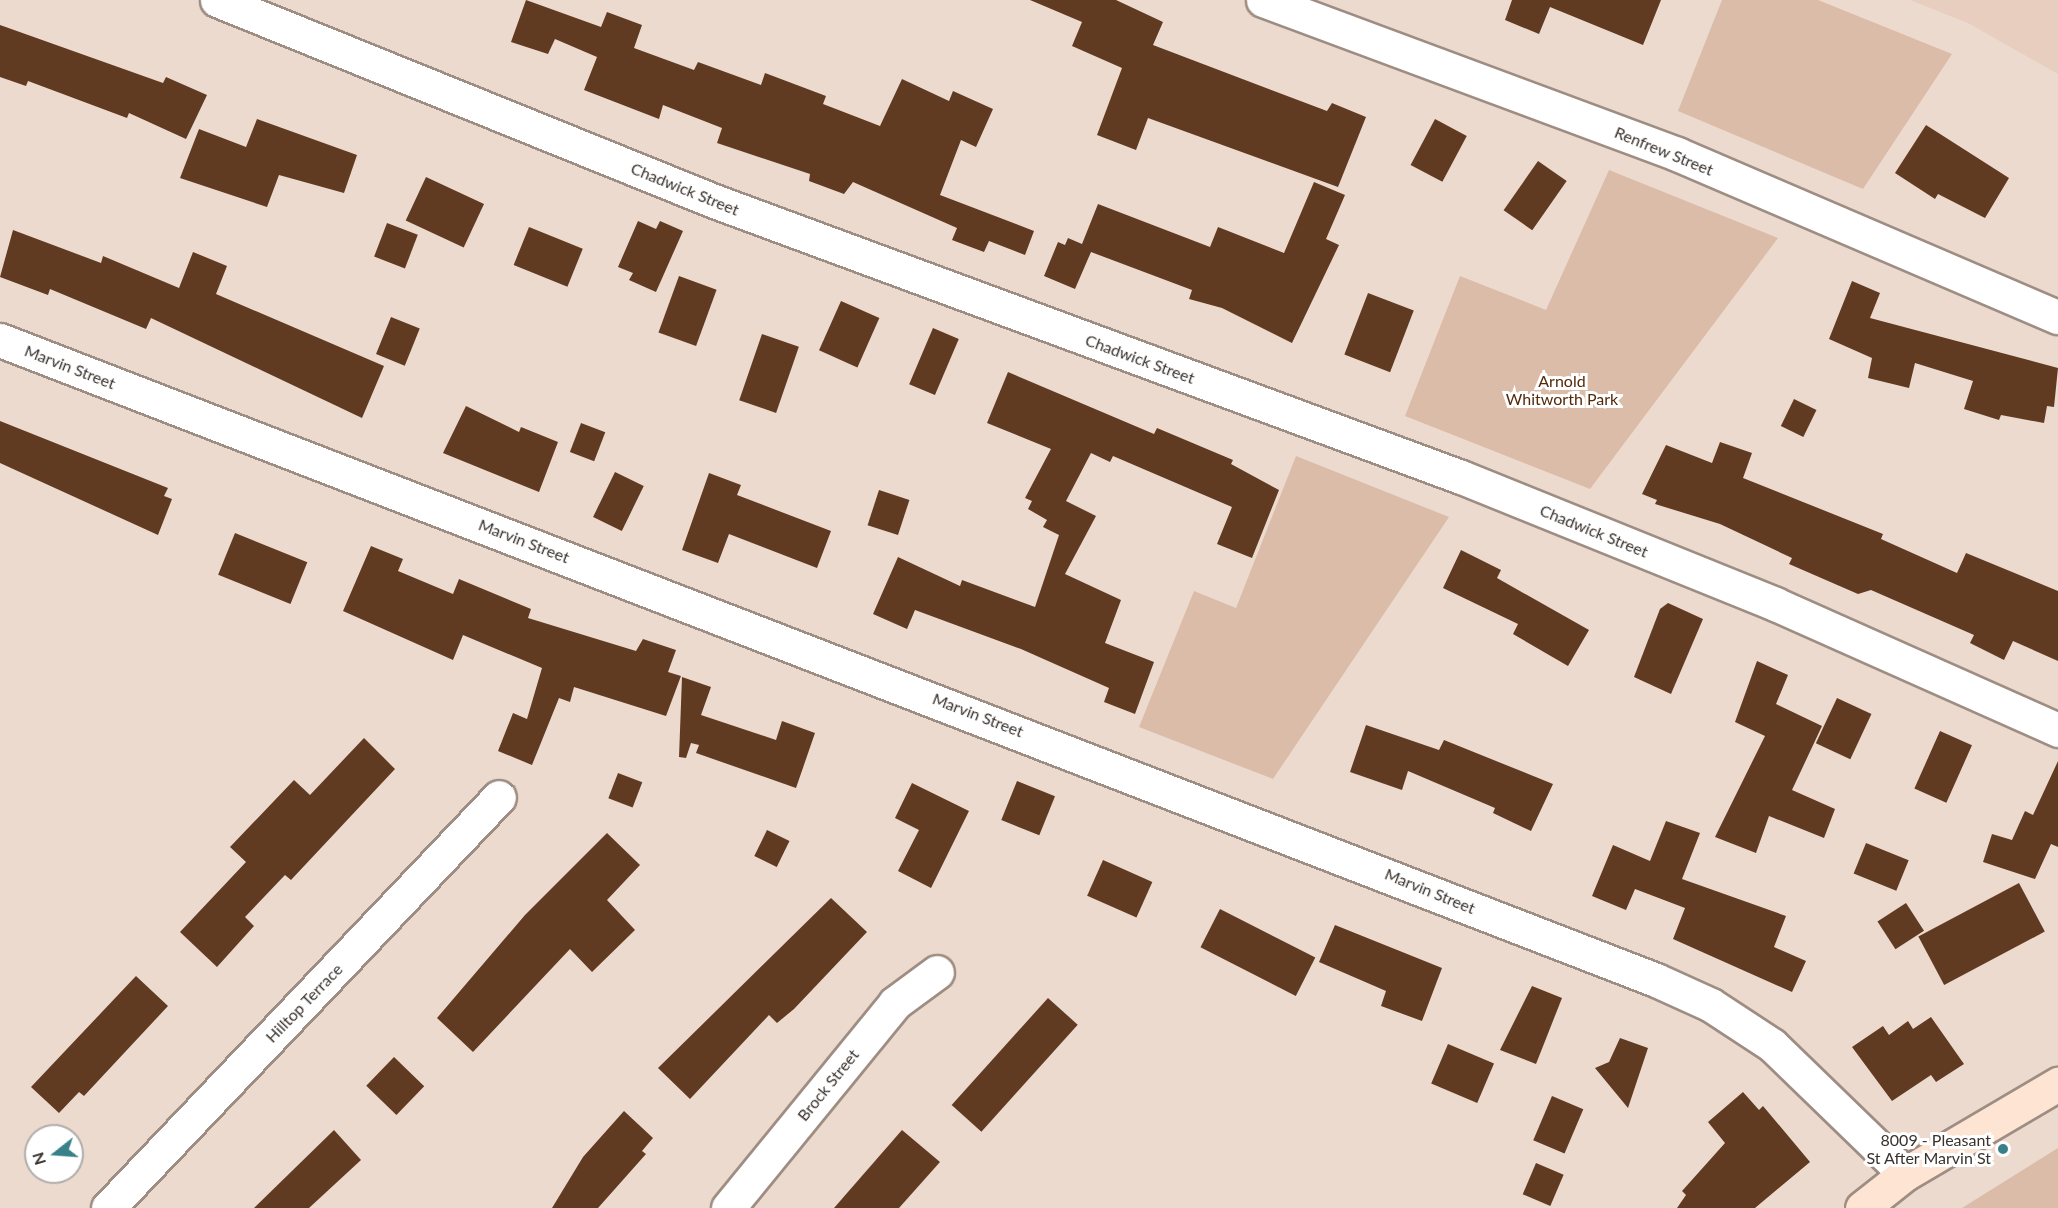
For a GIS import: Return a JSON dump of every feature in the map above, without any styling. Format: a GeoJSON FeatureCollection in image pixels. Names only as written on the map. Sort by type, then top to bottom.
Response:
{"type":"FeatureCollection","features":[{"type":"Feature","properties":{"kind":"main road"},"geometry":{"type":"LineString","coordinates":[[1862,1208],[1905,1174],[2058,1084]]}},
{"type":"Feature","properties":{"kind":"street","name":"Chadwick Street"},"geometry":{"type":"LineString","coordinates":[[218,0],[714,201],[1461,477],[1775,604],[2058,730]]}},
{"type":"Feature","properties":{"kind":"street","name":"Renfrew Street"},"geometry":{"type":"LineString","coordinates":[[1263,0],[1677,154],[2058,317]]}},
{"type":"Feature","properties":{"kind":"street","name":"Marvin Street"},"geometry":{"type":"LineString","coordinates":[[0,340],[1656,980],[1711,1005],[1772,1045],[1905,1174]]}},
{"type":"Feature","properties":{"kind":"street","name":"Hilltop Terrace"},"geometry":{"type":"LineString","coordinates":[[108,1208],[499,797]]}},
{"type":"Feature","properties":{"kind":"street","name":"Brock Street"},"geometry":{"type":"LineString","coordinates":[[728,1208],[895,1003],[937,972]]}},
{"type":"Feature","properties":{"kind":"shaded area"},"geometry":{"type":"Polygon","coordinates":[[[1910,0],[2058,0],[2058,74],[1968,23],[1910,0]]]}},
{"type":"Feature","properties":{"kind":"green space"},"geometry":{"type":"Polygon","coordinates":[[[1722,0],[1818,0],[1952,54],[1863,189],[1678,111],[1722,0]]]}},
{"type":"Feature","properties":{"kind":"green space","name":"Arnold Whitworth Park"},"geometry":{"type":"Polygon","coordinates":[[[1609,170],[1778,238],[1590,489],[1405,416],[1460,276],[1546,310],[1609,170]]]}},
{"type":"Feature","properties":{"kind":"green space"},"geometry":{"type":"Polygon","coordinates":[[[1296,456],[1449,517],[1273,779],[1139,727],[1194,591],[1236,608],[1296,456]]]}},
{"type":"Feature","properties":{"kind":"green space"},"geometry":{"type":"Polygon","coordinates":[[[2058,1148],[2058,1208],[1962,1208],[2058,1148]]]}},
{"type":"Feature","properties":{"kind":"building"},"geometry":{"type":"Polygon","coordinates":[[[526,0],[601,27],[607,12],[642,25],[634,48],[694,70],[698,62],[761,85],[765,73],[826,96],[823,104],[880,126],[902,79],[949,101],[953,91],[993,109],[976,147],[961,140],[940,195],[1034,231],[1025,255],[989,241],[984,252],[952,240],[957,228],[853,182],[844,194],[809,181],[810,174],[717,143],[722,128],[663,105],[659,119],[584,90],[597,57],[555,39],[548,54],[511,42],[526,0]]]}},
{"type":"Feature","properties":{"kind":"building"},"geometry":{"type":"Polygon","coordinates":[[[1030,0],[1116,0],[1163,22],[1153,45],[1327,111],[1332,103],[1366,117],[1338,187],[1148,118],[1136,150],[1097,135],[1122,68],[1072,46],[1082,22],[1030,0]]]}},
{"type":"Feature","properties":{"kind":"building"},"geometry":{"type":"Polygon","coordinates":[[[1512,0],[1661,0],[1643,45],[1550,7],[1539,34],[1505,20],[1512,0]]]}},
{"type":"Feature","properties":{"kind":"building"},"geometry":{"type":"Polygon","coordinates":[[[0,25],[163,83],[166,77],[207,95],[186,139],[129,113],[127,118],[28,81],[26,86],[0,77],[0,25]]]}},
{"type":"Feature","properties":{"kind":"building"},"geometry":{"type":"Polygon","coordinates":[[[257,119],[357,155],[344,193],[279,175],[267,207],[180,178],[199,129],[246,147],[257,119]]]}},
{"type":"Feature","properties":{"kind":"building"},"geometry":{"type":"Polygon","coordinates":[[[1435,119],[1467,136],[1442,182],[1411,165],[1435,119]]]}},
{"type":"Feature","properties":{"kind":"building"},"geometry":{"type":"Polygon","coordinates":[[[1926,125],[2009,178],[1985,218],[1938,194],[1935,199],[1895,173],[1926,125]]]}},
{"type":"Feature","properties":{"kind":"building"},"geometry":{"type":"Polygon","coordinates":[[[1538,161],[1567,181],[1532,230],[1504,210],[1538,161]]]}},
{"type":"Feature","properties":{"kind":"building"},"geometry":{"type":"Polygon","coordinates":[[[426,177],[484,204],[464,248],[406,221],[426,177]]]}},
{"type":"Feature","properties":{"kind":"building"},"geometry":{"type":"Polygon","coordinates":[[[1314,182],[1345,195],[1326,239],[1339,245],[1292,343],[1222,308],[1189,299],[1192,290],[1091,252],[1075,289],[1044,276],[1058,242],[1065,245],[1068,238],[1082,244],[1098,204],[1210,247],[1218,227],[1284,253],[1314,182]]]}},
{"type":"Feature","properties":{"kind":"building"},"geometry":{"type":"Polygon","coordinates":[[[638,221],[656,229],[660,221],[683,231],[656,292],[629,280],[633,273],[618,267],[638,221]]]}},
{"type":"Feature","properties":{"kind":"building"},"geometry":{"type":"Polygon","coordinates":[[[387,223],[418,235],[405,268],[374,257],[387,223]]]}},
{"type":"Feature","properties":{"kind":"building"},"geometry":{"type":"Polygon","coordinates":[[[529,227],[583,249],[567,287],[514,265],[529,227]]]}},
{"type":"Feature","properties":{"kind":"building"},"geometry":{"type":"Polygon","coordinates":[[[13,230],[101,263],[103,256],[179,288],[193,252],[227,266],[216,294],[384,366],[362,418],[151,318],[146,329],[50,289],[48,295],[0,277],[13,230]]]}},
{"type":"Feature","properties":{"kind":"building"},"geometry":{"type":"Polygon","coordinates":[[[679,276],[717,290],[696,346],[658,332],[679,276]]]}},
{"type":"Feature","properties":{"kind":"building"},"geometry":{"type":"Polygon","coordinates":[[[1852,281],[1880,293],[1870,318],[2058,368],[2054,407],[2047,406],[2044,423],[2001,415],[1999,420],[1964,409],[1973,381],[1915,363],[1909,388],[1868,378],[1872,358],[1829,339],[1852,281]]]}},
{"type":"Feature","properties":{"kind":"building"},"geometry":{"type":"Polygon","coordinates":[[[1368,293],[1414,311],[1390,372],[1344,355],[1368,293]]]}},
{"type":"Feature","properties":{"kind":"building"},"geometry":{"type":"Polygon","coordinates":[[[841,301],[879,318],[857,367],[819,350],[841,301]]]}},
{"type":"Feature","properties":{"kind":"building"},"geometry":{"type":"Polygon","coordinates":[[[391,317],[420,329],[405,366],[376,354],[391,317]]]}},
{"type":"Feature","properties":{"kind":"building"},"geometry":{"type":"Polygon","coordinates":[[[933,328],[959,339],[935,395],[909,384],[933,328]]]}},
{"type":"Feature","properties":{"kind":"building"},"geometry":{"type":"Polygon","coordinates":[[[762,334],[799,347],[776,413],[739,400],[762,334]]]}},
{"type":"Feature","properties":{"kind":"building"},"geometry":{"type":"Polygon","coordinates":[[[1008,372],[1154,434],[1157,428],[1233,460],[1231,464],[1279,490],[1252,558],[1217,544],[1232,507],[1113,456],[1110,462],[1091,453],[1066,501],[1096,516],[1065,574],[1121,600],[1105,643],[1154,662],[1135,714],[1104,702],[1109,688],[1021,649],[915,610],[907,629],[873,614],[898,557],[960,586],[962,580],[1035,607],[1059,535],[1043,527],[1047,520],[1028,509],[1032,501],[1025,498],[1051,449],[987,423],[1008,372]]]}},
{"type":"Feature","properties":{"kind":"building"},"geometry":{"type":"Polygon","coordinates":[[[1794,399],[1816,410],[1803,437],[1781,426],[1794,399]]]}},
{"type":"Feature","properties":{"kind":"building"},"geometry":{"type":"Polygon","coordinates":[[[466,406],[519,432],[521,427],[558,442],[539,492],[443,453],[466,406]]]}},
{"type":"Feature","properties":{"kind":"building"},"geometry":{"type":"Polygon","coordinates":[[[0,421],[168,488],[164,496],[172,499],[158,535],[0,463],[0,421]]]}},
{"type":"Feature","properties":{"kind":"building"},"geometry":{"type":"Polygon","coordinates":[[[581,423],[605,432],[594,461],[570,452],[581,423]]]}},
{"type":"Feature","properties":{"kind":"building"},"geometry":{"type":"Polygon","coordinates":[[[1720,442],[1752,453],[1743,478],[1883,534],[1881,539],[1957,573],[1966,553],[2058,591],[2058,661],[2013,641],[2004,660],[1970,643],[1974,635],[1871,590],[1858,594],[1789,564],[1792,558],[1720,524],[1655,504],[1657,500],[1642,494],[1666,445],[1712,463],[1720,442]]]}},
{"type":"Feature","properties":{"kind":"building"},"geometry":{"type":"Polygon","coordinates":[[[615,472],[644,486],[622,531],[593,517],[615,472]]]}},
{"type":"Feature","properties":{"kind":"building"},"geometry":{"type":"Polygon","coordinates":[[[709,473],[741,485],[737,495],[831,531],[817,568],[729,534],[718,563],[682,550],[709,473]]]}},
{"type":"Feature","properties":{"kind":"building"},"geometry":{"type":"Polygon","coordinates":[[[879,490],[909,500],[898,535],[868,525],[879,490]]]}},
{"type":"Feature","properties":{"kind":"building"},"geometry":{"type":"Polygon","coordinates":[[[235,533],[307,562],[290,604],[218,575],[235,533]]]}},
{"type":"Feature","properties":{"kind":"building"},"geometry":{"type":"Polygon","coordinates":[[[371,546],[403,559],[398,571],[453,594],[459,579],[531,609],[528,618],[636,651],[643,639],[676,650],[668,672],[681,676],[666,716],[574,687],[570,702],[559,698],[532,765],[498,751],[513,713],[527,719],[542,668],[463,635],[453,660],[343,611],[371,546]]]}},
{"type":"Feature","properties":{"kind":"building"},"geometry":{"type":"Polygon","coordinates":[[[1461,550],[1501,570],[1497,578],[1589,630],[1568,666],[1513,634],[1518,624],[1443,588],[1461,550]]]}},
{"type":"Feature","properties":{"kind":"building"},"geometry":{"type":"Polygon","coordinates":[[[1668,603],[1703,619],[1671,694],[1634,677],[1660,609],[1668,603]]]}},
{"type":"Feature","properties":{"kind":"building"},"geometry":{"type":"Polygon","coordinates":[[[1757,661],[1788,675],[1776,704],[1822,726],[1792,790],[1835,809],[1824,838],[1769,816],[1756,853],[1715,837],[1765,736],[1735,722],[1757,661]]]}},
{"type":"Feature","properties":{"kind":"building"},"geometry":{"type":"Polygon","coordinates":[[[682,677],[711,687],[701,715],[776,740],[782,721],[815,733],[796,788],[696,753],[699,745],[691,743],[686,758],[679,757],[682,677]]]}},
{"type":"Feature","properties":{"kind":"building"},"geometry":{"type":"Polygon","coordinates":[[[1837,698],[1871,714],[1850,759],[1816,743],[1837,698]]]}},
{"type":"Feature","properties":{"kind":"building"},"geometry":{"type":"Polygon","coordinates":[[[1366,725],[1439,750],[1444,740],[1553,784],[1531,831],[1493,813],[1495,808],[1408,771],[1402,790],[1350,772],[1366,725]]]}},
{"type":"Feature","properties":{"kind":"building"},"geometry":{"type":"Polygon","coordinates":[[[1940,731],[1972,745],[1946,803],[1914,789],[1940,731]]]}},
{"type":"Feature","properties":{"kind":"building"},"geometry":{"type":"Polygon","coordinates":[[[364,738],[395,769],[291,880],[285,875],[245,917],[254,926],[217,967],[180,932],[246,862],[230,847],[294,780],[310,795],[364,738]]]}},
{"type":"Feature","properties":{"kind":"building"},"geometry":{"type":"Polygon","coordinates":[[[2058,761],[2058,847],[2051,844],[2035,879],[1983,862],[1992,834],[2012,840],[2025,811],[2033,815],[2058,761]]]}},
{"type":"Feature","properties":{"kind":"building"},"geometry":{"type":"Polygon","coordinates":[[[618,773],[642,782],[633,808],[608,798],[618,773]]]}},
{"type":"Feature","properties":{"kind":"building"},"geometry":{"type":"Polygon","coordinates":[[[1017,781],[1055,796],[1039,835],[1001,820],[1017,781]]]}},
{"type":"Feature","properties":{"kind":"building"},"geometry":{"type":"Polygon","coordinates":[[[912,783],[969,811],[931,888],[898,871],[919,830],[895,818],[912,783]]]}},
{"type":"Feature","properties":{"kind":"building"},"geometry":{"type":"Polygon","coordinates":[[[1666,821],[1700,833],[1682,879],[1786,916],[1774,947],[1806,961],[1792,992],[1673,939],[1685,908],[1635,889],[1626,910],[1592,896],[1613,845],[1650,861],[1666,821]]]}},
{"type":"Feature","properties":{"kind":"building"},"geometry":{"type":"Polygon","coordinates":[[[767,830],[789,841],[777,867],[754,856],[767,830]]]}},
{"type":"Feature","properties":{"kind":"building"},"geometry":{"type":"Polygon","coordinates":[[[607,833],[640,865],[607,900],[635,930],[592,972],[570,949],[473,1052],[437,1018],[525,915],[607,833]]]}},
{"type":"Feature","properties":{"kind":"building"},"geometry":{"type":"Polygon","coordinates":[[[1866,843],[1909,860],[1896,891],[1854,874],[1866,843]]]}},
{"type":"Feature","properties":{"kind":"building"},"geometry":{"type":"Polygon","coordinates":[[[1103,860],[1152,882],[1136,918],[1087,896],[1103,860]]]}},
{"type":"Feature","properties":{"kind":"building"},"geometry":{"type":"Polygon","coordinates":[[[2019,883],[2045,932],[1944,985],[1918,937],[2019,883]]]}},
{"type":"Feature","properties":{"kind":"building"},"geometry":{"type":"Polygon","coordinates":[[[831,898],[867,932],[794,1009],[777,1023],[769,1015],[690,1099],[658,1068],[831,898]]]}},
{"type":"Feature","properties":{"kind":"building"},"geometry":{"type":"Polygon","coordinates":[[[1906,903],[1924,931],[1895,949],[1877,922],[1906,903]]]}},
{"type":"Feature","properties":{"kind":"building"},"geometry":{"type":"Polygon","coordinates":[[[1220,909],[1315,958],[1296,996],[1200,947],[1220,909]]]}},
{"type":"Feature","properties":{"kind":"building"},"geometry":{"type":"Polygon","coordinates":[[[1335,925],[1442,968],[1422,1021],[1381,1006],[1386,991],[1319,962],[1335,925]]]}},
{"type":"Feature","properties":{"kind":"building"},"geometry":{"type":"Polygon","coordinates":[[[136,976],[168,1006],[84,1096],[79,1092],[59,1113],[31,1087],[136,976]]]}},
{"type":"Feature","properties":{"kind":"building"},"geometry":{"type":"Polygon","coordinates":[[[1532,986],[1562,998],[1536,1064],[1500,1050],[1532,986]]]}},
{"type":"Feature","properties":{"kind":"building"},"geometry":{"type":"Polygon","coordinates":[[[1048,998],[1078,1025],[981,1132],[952,1105],[1048,998]]]}},
{"type":"Feature","properties":{"kind":"building"},"geometry":{"type":"Polygon","coordinates":[[[1931,1017],[1964,1064],[1936,1082],[1931,1075],[1892,1101],[1852,1047],[1883,1026],[1889,1035],[1908,1021],[1913,1029],[1931,1017]]]}},
{"type":"Feature","properties":{"kind":"building"},"geometry":{"type":"Polygon","coordinates":[[[1620,1038],[1648,1048],[1628,1108],[1595,1068],[1609,1062],[1620,1038]]]}},
{"type":"Feature","properties":{"kind":"building"},"geometry":{"type":"Polygon","coordinates":[[[1448,1044],[1494,1064],[1477,1103],[1431,1084],[1448,1044]]]}},
{"type":"Feature","properties":{"kind":"building"},"geometry":{"type":"Polygon","coordinates":[[[394,1057],[424,1086],[396,1115],[366,1086],[394,1057]]]}},
{"type":"Feature","properties":{"kind":"building"},"geometry":{"type":"Polygon","coordinates":[[[1743,1092],[1759,1110],[1763,1106],[1810,1162],[1755,1208],[1677,1208],[1686,1195],[1682,1191],[1725,1143],[1708,1122],[1743,1092]]]}},
{"type":"Feature","properties":{"kind":"building"},"geometry":{"type":"Polygon","coordinates":[[[1552,1096],[1583,1109],[1565,1153],[1533,1140],[1552,1096]]]}},
{"type":"Feature","properties":{"kind":"building"},"geometry":{"type":"Polygon","coordinates":[[[624,1111],[653,1138],[642,1151],[646,1154],[598,1208],[552,1208],[583,1157],[624,1111]]]}},
{"type":"Feature","properties":{"kind":"building"},"geometry":{"type":"Polygon","coordinates":[[[334,1130],[361,1160],[309,1208],[254,1208],[334,1130]]]}},
{"type":"Feature","properties":{"kind":"building"},"geometry":{"type":"Polygon","coordinates":[[[902,1130],[940,1162],[899,1208],[834,1208],[902,1130]]]}},
{"type":"Feature","properties":{"kind":"building"},"geometry":{"type":"Polygon","coordinates":[[[1536,1163],[1564,1175],[1550,1206],[1523,1194],[1536,1163]]]}},
{"type":"Feature","properties":{"kind":"place","name":"8009 - Pleasant St After Marvin St"},"geometry":{"type":"Point","coordinates":[2003,1149]}}]}
